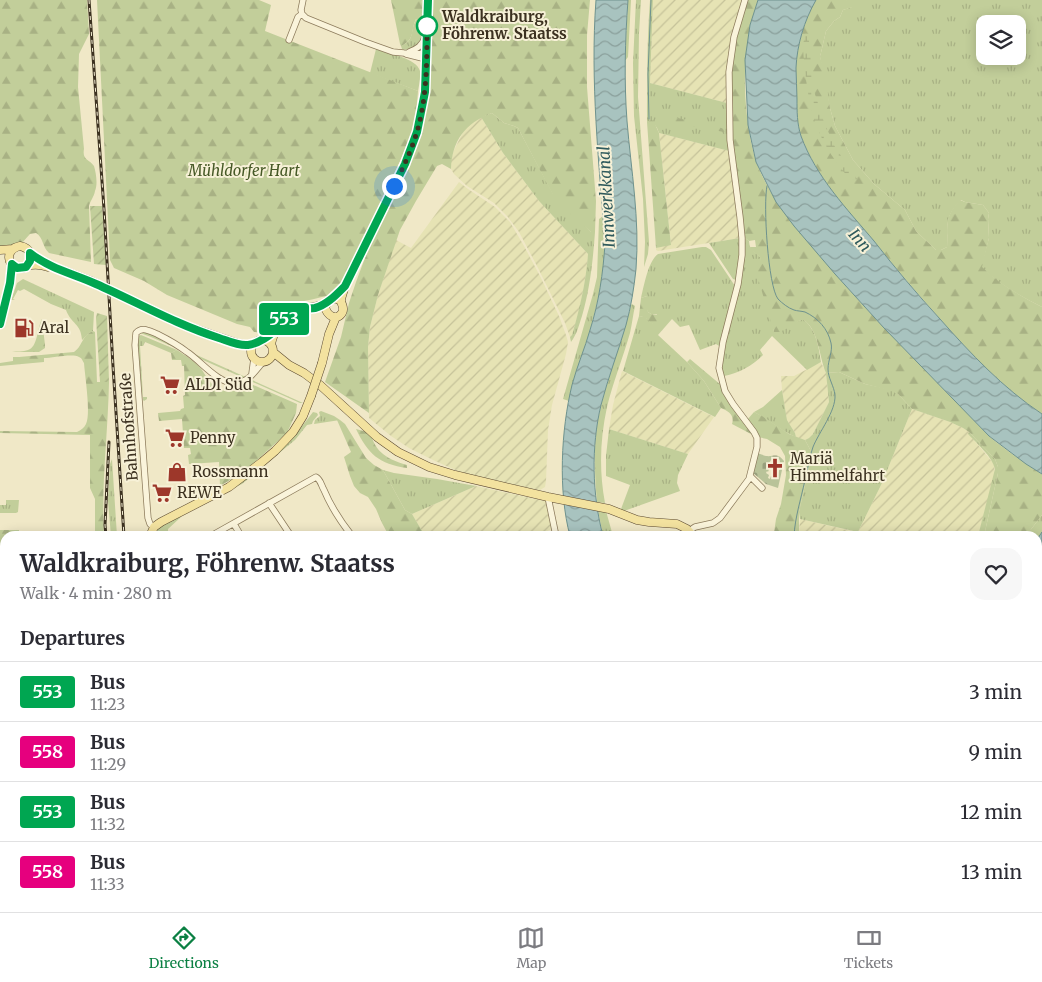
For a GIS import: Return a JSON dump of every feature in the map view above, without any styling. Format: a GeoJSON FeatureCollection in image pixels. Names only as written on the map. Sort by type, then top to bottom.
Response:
{"type":"FeatureCollection","features":[{"type":"Feature","properties":{"kind":"main road"},"geometry":{"type":"LineString","coordinates":[[253,355],[252,348],[276,330],[285,317],[293,312],[303,308],[315,308],[331,315],[341,315],[343,306],[341,302],[345,286],[402,171],[419,126],[425,92],[428,0]]}},
{"type":"Feature","properties":{"kind":"main road"},"geometry":{"type":"LineString","coordinates":[[0,252],[23,247],[40,260],[56,268],[91,281],[184,325],[238,344],[247,345],[267,341],[289,365],[320,385],[377,437],[411,458],[430,467],[550,498],[607,508],[636,520],[677,524],[687,531]]}},
{"type":"Feature","properties":{"kind":"main road"},"geometry":{"type":"LineString","coordinates":[[11,262],[10,253],[13,249]]}},
{"type":"Feature","properties":{"kind":"main road"},"geometry":{"type":"LineString","coordinates":[[0,252],[17,268],[42,265],[56,268]]}},
{"type":"Feature","properties":{"kind":"main road"},"geometry":{"type":"LineString","coordinates":[[24,267],[31,259],[30,253]]}},
{"type":"Feature","properties":{"kind":"main road"},"geometry":{"type":"LineString","coordinates":[[152,531],[164,520],[229,487],[262,462],[285,440],[299,422],[311,396],[322,363],[329,334],[331,315],[325,307],[345,286]]}},
{"type":"Feature","properties":{"kind":"main road"},"geometry":{"type":"LineString","coordinates":[[315,308],[337,299],[341,302]]}},
{"type":"Feature","properties":{"kind":"main road"},"geometry":{"type":"LineString","coordinates":[[265,361],[272,357],[276,330]]}},
{"type":"Feature","properties":{"kind":"main road"},"geometry":{"type":"LineString","coordinates":[[238,344],[258,361],[289,365]]}},
{"type":"Feature","properties":{"kind":"street"},"geometry":{"type":"LineString","coordinates":[[303,0],[301,10],[306,18],[393,52],[426,57]]}},
{"type":"Feature","properties":{"kind":"street"},"geometry":{"type":"LineString","coordinates":[[693,531],[695,527],[717,521],[743,488],[750,476],[758,447],[757,438],[728,398],[719,368],[722,342],[738,284],[742,255],[741,224],[730,140],[729,72],[734,37],[745,0]]}},
{"type":"Feature","properties":{"kind":"street"},"geometry":{"type":"LineString","coordinates":[[289,40],[298,17],[302,14]]}},
{"type":"Feature","properties":{"kind":"street"},"geometry":{"type":"LineString","coordinates":[[406,53],[415,50],[422,44],[427,33]]}},
{"type":"Feature","properties":{"kind":"street"},"geometry":{"type":"LineString","coordinates":[[0,324],[9,285],[11,262]]}},
{"type":"Feature","properties":{"kind":"street"},"geometry":{"type":"LineString","coordinates":[[9,285],[24,267]]}},
{"type":"Feature","properties":{"kind":"street","name":"Bahnhofstraße"},"geometry":{"type":"LineString","coordinates":[[154,528],[148,518],[135,345],[136,333],[139,329],[144,329],[168,340],[186,351],[225,381],[236,383],[252,376]]}},
{"type":"Feature","properties":{"kind":"street"},"geometry":{"type":"LineString","coordinates":[[252,376],[253,355]]}},
{"type":"Feature","properties":{"kind":"street"},"geometry":{"type":"LineString","coordinates":[[252,376],[265,361]]}},
{"type":"Feature","properties":{"kind":"street"},"geometry":{"type":"LineString","coordinates":[[750,476],[762,488]]}},
{"type":"Feature","properties":{"kind":"street"},"geometry":{"type":"LineString","coordinates":[[221,531],[317,477],[336,513],[349,531]]}},
{"type":"Feature","properties":{"kind":"street"},"geometry":{"type":"LineString","coordinates":[[550,498],[555,531]]}},
{"type":"Feature","properties":{"kind":"street"},"geometry":{"type":"LineString","coordinates":[[269,503],[288,531]]}},
{"type":"Feature","properties":{"kind":"street"},"geometry":{"type":"LineString","coordinates":[[234,524],[238,531]]}},
{"type":"Feature","properties":{"kind":"shaded area"},"geometry":{"type":"Polygon","coordinates":[[[653,0],[744,0],[727,103],[650,83],[653,0]]]}},
{"type":"Feature","properties":{"kind":"shaded area"},"geometry":{"type":"Polygon","coordinates":[[[481,117],[503,153],[539,201],[588,254],[580,308],[570,337],[565,323],[519,232],[494,203],[467,186],[451,169],[451,159],[463,132],[469,125],[481,117]]]}},
{"type":"Feature","properties":{"kind":"shaded area"},"geometry":{"type":"Polygon","coordinates":[[[659,133],[729,151],[740,238],[656,250],[656,248],[671,244],[659,133]]]}},
{"type":"Feature","properties":{"kind":"shaded area"},"geometry":{"type":"Polygon","coordinates":[[[459,182],[495,207],[510,222],[541,278],[559,316],[568,342],[552,405],[548,430],[545,487],[540,490],[462,473],[409,448],[369,418],[368,347],[370,327],[396,240],[411,248],[459,182]]]}},
{"type":"Feature","properties":{"kind":"shaded area"},"geometry":{"type":"Polygon","coordinates":[[[821,362],[826,373],[829,402],[813,434],[805,440],[796,437],[787,420],[781,376],[794,376],[821,362]]]}},
{"type":"Feature","properties":{"kind":"shaded area"},"geometry":{"type":"Polygon","coordinates":[[[622,371],[714,417],[688,454],[609,429],[622,371]]]}},
{"type":"Feature","properties":{"kind":"shaded area"},"geometry":{"type":"Polygon","coordinates":[[[912,409],[950,422],[969,432],[994,464],[995,474],[979,531],[858,531],[882,483],[912,409]]]}},
{"type":"Feature","properties":{"kind":"shaded area"},"geometry":{"type":"Polygon","coordinates":[[[476,486],[545,501],[552,529],[547,531],[422,531],[412,514],[476,486]]]}},
{"type":"Feature","properties":{"kind":"shaded area"},"geometry":{"type":"Polygon","coordinates":[[[800,519],[852,531],[799,531],[800,519]]]}},
{"type":"Feature","properties":{"kind":"green space"},"geometry":{"type":"Polygon","coordinates":[[[0,0],[87,0],[89,34],[79,54],[78,87],[84,155],[94,166],[96,178],[96,188],[89,206],[91,262],[49,253],[36,233],[30,234],[21,244],[0,248],[0,0]]]}},
{"type":"Feature","properties":{"kind":"green space","name":"Mühldorfer Hart"},"geometry":{"type":"Polygon","coordinates":[[[97,0],[259,0],[271,5],[265,31],[418,91],[414,122],[405,150],[351,270],[339,289],[333,294],[287,306],[279,312],[267,328],[254,332],[250,327],[237,324],[167,295],[144,281],[114,268],[110,260],[97,0]]]}},
{"type":"Feature","properties":{"kind":"green space"},"geometry":{"type":"Polygon","coordinates":[[[391,0],[421,0],[424,11],[414,23],[411,38],[401,46],[400,44],[391,0]]]}},
{"type":"Feature","properties":{"kind":"green space"},"geometry":{"type":"Polygon","coordinates":[[[421,0],[433,0],[432,11],[424,12],[422,41],[414,48],[402,49],[401,46],[410,38],[415,22],[421,14],[421,0]]]}},
{"type":"Feature","properties":{"kind":"green space"},"geometry":{"type":"Polygon","coordinates":[[[433,0],[590,0],[587,35],[587,87],[596,201],[595,232],[591,232],[565,209],[553,195],[518,128],[504,123],[492,113],[474,122],[457,142],[451,169],[442,164],[437,166],[400,230],[378,295],[370,327],[368,347],[369,413],[325,382],[341,337],[356,282],[378,223],[387,205],[428,89],[433,0]]]}},
{"type":"Feature","properties":{"kind":"green space"},"geometry":{"type":"Polygon","coordinates":[[[628,0],[631,0],[628,57],[625,61],[628,0]]]}},
{"type":"Feature","properties":{"kind":"green space"},"geometry":{"type":"Polygon","coordinates":[[[636,0],[641,0],[638,97],[649,242],[644,267],[643,199],[634,116],[633,63],[636,0]]]}},
{"type":"Feature","properties":{"kind":"green space"},"geometry":{"type":"Polygon","coordinates":[[[650,0],[653,0],[650,83],[727,103],[729,151],[659,133],[652,121],[647,122],[650,0]]]}},
{"type":"Feature","properties":{"kind":"green space"},"geometry":{"type":"Polygon","coordinates":[[[747,0],[758,0],[746,53],[745,89],[751,142],[763,178],[793,224],[877,321],[987,434],[1042,474],[1042,515],[1030,531],[985,531],[998,467],[995,459],[969,432],[950,422],[912,409],[898,394],[892,391],[865,384],[839,372],[826,373],[816,337],[804,320],[780,332],[774,332],[757,275],[760,257],[750,247],[756,247],[755,240],[749,241],[744,237],[731,137],[730,102],[733,50],[747,0]]]}},
{"type":"Feature","properties":{"kind":"green space"},"geometry":{"type":"Polygon","coordinates":[[[816,0],[846,0],[855,1],[856,4],[843,10],[840,17],[826,31],[820,57],[835,126],[853,160],[874,184],[905,210],[916,231],[936,250],[947,247],[949,217],[951,211],[960,200],[983,205],[989,213],[989,238],[982,267],[1018,294],[1042,307],[1042,414],[1001,382],[952,332],[844,206],[816,166],[801,136],[799,127],[796,68],[802,33],[816,0]]]}},
{"type":"Feature","properties":{"kind":"green space"},"geometry":{"type":"Polygon","coordinates":[[[846,0],[1042,0],[1042,307],[1010,289],[981,267],[989,238],[989,213],[983,205],[961,200],[949,217],[947,247],[936,250],[916,231],[905,210],[874,184],[853,160],[835,126],[820,57],[826,31],[840,17],[843,10],[852,7],[846,0]]]}},
{"type":"Feature","properties":{"kind":"green space"},"geometry":{"type":"Polygon","coordinates":[[[806,33],[809,41],[813,88],[824,122],[835,147],[857,179],[853,180],[839,166],[817,128],[808,95],[804,56],[806,33]]]}},
{"type":"Feature","properties":{"kind":"green space"},"geometry":{"type":"Polygon","coordinates":[[[376,49],[408,59],[418,66],[420,81],[418,91],[370,73],[376,49]]]}},
{"type":"Feature","properties":{"kind":"green space"},"geometry":{"type":"Polygon","coordinates":[[[492,113],[504,123],[518,128],[553,194],[591,232],[595,232],[587,295],[579,326],[571,342],[570,337],[578,315],[588,254],[539,201],[503,153],[481,117],[492,113]]]}},
{"type":"Feature","properties":{"kind":"green space"},"geometry":{"type":"Polygon","coordinates":[[[663,115],[716,126],[725,131],[670,122],[663,125],[660,117],[663,115]]]}},
{"type":"Feature","properties":{"kind":"green space"},"geometry":{"type":"Polygon","coordinates":[[[652,120],[659,133],[671,245],[656,248],[647,122],[652,120]]]}},
{"type":"Feature","properties":{"kind":"green space"},"geometry":{"type":"Polygon","coordinates":[[[90,206],[102,206],[106,265],[94,264],[90,206]]]}},
{"type":"Feature","properties":{"kind":"green space"},"geometry":{"type":"Polygon","coordinates":[[[603,216],[605,254],[601,285],[591,327],[569,401],[563,399],[597,277],[599,219],[603,216]]]}},
{"type":"Feature","properties":{"kind":"green space"},"geometry":{"type":"Polygon","coordinates":[[[744,237],[749,241],[752,250],[760,257],[774,332],[804,320],[814,334],[821,362],[807,370],[772,336],[760,350],[763,355],[759,359],[750,366],[724,376],[721,364],[744,237]]]}},
{"type":"Feature","properties":{"kind":"green space"},"geometry":{"type":"Polygon","coordinates":[[[740,238],[741,256],[736,280],[733,279],[709,243],[740,238]]]}},
{"type":"Feature","properties":{"kind":"green space"},"geometry":{"type":"Polygon","coordinates":[[[702,247],[711,250],[735,286],[719,346],[716,344],[700,350],[689,325],[680,327],[672,319],[658,335],[704,381],[721,408],[715,417],[623,371],[639,316],[645,317],[653,324],[657,314],[648,312],[647,296],[641,298],[647,274],[655,257],[658,254],[702,247]]]}},
{"type":"Feature","properties":{"kind":"green space"},"geometry":{"type":"Polygon","coordinates":[[[23,279],[94,312],[93,331],[82,340],[80,330],[66,310],[24,289],[18,290],[13,299],[15,300],[11,300],[17,283],[23,279]]]}},
{"type":"Feature","properties":{"kind":"green space"},"geometry":{"type":"Polygon","coordinates":[[[647,296],[650,302],[648,312],[659,315],[659,321],[655,325],[639,316],[641,298],[647,296]]]}},
{"type":"Feature","properties":{"kind":"green space"},"geometry":{"type":"Polygon","coordinates":[[[632,304],[635,306],[630,333],[609,398],[603,431],[601,467],[605,503],[597,502],[595,454],[598,418],[632,304]]]}},
{"type":"Feature","properties":{"kind":"green space"},"geometry":{"type":"Polygon","coordinates":[[[97,313],[107,316],[109,382],[100,382],[97,313]]]}},
{"type":"Feature","properties":{"kind":"green space"},"geometry":{"type":"Polygon","coordinates":[[[42,319],[45,348],[39,352],[12,352],[28,350],[34,345],[42,319]]]}},
{"type":"Feature","properties":{"kind":"green space"},"geometry":{"type":"Polygon","coordinates":[[[95,332],[97,382],[109,382],[103,498],[104,531],[95,531],[95,499],[90,488],[90,435],[0,433],[0,431],[77,432],[83,428],[86,424],[88,404],[84,363],[81,358],[67,356],[44,358],[44,362],[0,366],[0,363],[13,361],[13,357],[74,352],[89,333],[95,332]]]}},
{"type":"Feature","properties":{"kind":"green space"},"geometry":{"type":"Polygon","coordinates":[[[140,333],[150,334],[303,403],[140,333]]]}},
{"type":"Feature","properties":{"kind":"green space"},"geometry":{"type":"Polygon","coordinates":[[[141,335],[177,350],[171,353],[145,342],[143,346],[140,346],[143,397],[147,397],[144,401],[143,400],[137,345],[138,336],[141,335]]]}},
{"type":"Feature","properties":{"kind":"green space"},"geometry":{"type":"Polygon","coordinates":[[[177,350],[196,364],[208,380],[221,390],[236,391],[251,384],[297,404],[296,413],[287,433],[245,471],[220,486],[219,462],[189,464],[188,455],[191,454],[190,448],[184,448],[182,419],[159,421],[158,413],[180,411],[184,408],[184,366],[182,366],[181,360],[172,360],[171,353],[177,350]]]}},
{"type":"Feature","properties":{"kind":"green space"},"geometry":{"type":"Polygon","coordinates":[[[690,359],[721,385],[729,403],[751,434],[732,424],[732,416],[721,408],[704,381],[687,362],[690,359]]]}},
{"type":"Feature","properties":{"kind":"green space"},"geometry":{"type":"Polygon","coordinates":[[[839,372],[865,384],[892,390],[912,409],[882,483],[858,531],[800,519],[799,512],[812,453],[805,440],[813,434],[829,402],[826,373],[839,372]]]}},
{"type":"Feature","properties":{"kind":"green space"},"geometry":{"type":"Polygon","coordinates":[[[782,390],[787,420],[796,437],[754,412],[763,407],[782,390]]]}},
{"type":"Feature","properties":{"kind":"green space"},"geometry":{"type":"Polygon","coordinates":[[[321,411],[334,416],[340,420],[314,424],[321,411]]]}},
{"type":"Feature","properties":{"kind":"green space"},"geometry":{"type":"Polygon","coordinates":[[[313,412],[318,415],[312,424],[307,425],[295,440],[242,484],[223,493],[296,434],[313,412]]]}},
{"type":"Feature","properties":{"kind":"green space"},"geometry":{"type":"Polygon","coordinates":[[[754,412],[762,416],[789,434],[805,440],[812,453],[799,512],[799,531],[775,531],[786,475],[785,456],[780,447],[767,439],[758,437],[747,420],[754,412]]]}},
{"type":"Feature","properties":{"kind":"green space"},"geometry":{"type":"Polygon","coordinates":[[[337,420],[345,424],[366,458],[383,470],[405,510],[412,514],[422,531],[386,531],[368,497],[360,493],[354,486],[344,457],[351,452],[337,420]]]}},
{"type":"Feature","properties":{"kind":"green space"},"geometry":{"type":"Polygon","coordinates":[[[356,429],[371,433],[375,445],[383,454],[394,461],[407,465],[407,468],[389,464],[376,456],[365,445],[356,429]]]}},
{"type":"Feature","properties":{"kind":"green space"},"geometry":{"type":"Polygon","coordinates":[[[609,429],[688,454],[678,475],[677,483],[680,491],[624,511],[621,509],[630,485],[606,476],[609,429]]]}},
{"type":"Feature","properties":{"kind":"green space"},"geometry":{"type":"Polygon","coordinates":[[[969,432],[995,459],[998,467],[985,531],[979,531],[995,469],[991,459],[968,434],[969,432]]]}},
{"type":"Feature","properties":{"kind":"green space"},"geometry":{"type":"Polygon","coordinates":[[[758,453],[766,456],[777,456],[784,461],[778,488],[766,484],[752,472],[758,453]],[[779,459],[771,460],[769,463],[771,464],[766,473],[769,475],[768,478],[770,479],[771,476],[776,478],[781,466],[779,465],[779,459]]]}},
{"type":"Feature","properties":{"kind":"green space"},"geometry":{"type":"Polygon","coordinates":[[[112,459],[117,531],[111,531],[108,501],[110,464],[112,459]]]}},
{"type":"Feature","properties":{"kind":"green space"},"geometry":{"type":"Polygon","coordinates":[[[383,470],[476,486],[412,514],[405,510],[383,470]]]}},
{"type":"Feature","properties":{"kind":"green space"},"geometry":{"type":"Polygon","coordinates":[[[6,500],[19,500],[18,512],[0,513],[0,505],[6,505],[6,500]]]}},
{"type":"Feature","properties":{"kind":"green space"},"geometry":{"type":"Polygon","coordinates":[[[598,510],[606,511],[612,531],[602,531],[598,510]]]}},
{"type":"Feature","properties":{"kind":"green space"},"geometry":{"type":"Polygon","coordinates":[[[180,514],[181,517],[168,531],[157,531],[162,526],[180,514]]]}},
{"type":"Feature","properties":{"kind":"green space"},"geometry":{"type":"Polygon","coordinates":[[[1042,515],[1042,531],[1030,531],[1042,515]]]}},
{"type":"Feature","properties":{"kind":"green space"},"geometry":{"type":"Polygon","coordinates":[[[0,530],[19,530],[19,531],[0,530]]]}},
{"type":"Feature","properties":{"kind":"water","name":"Innwerkkanal"},"geometry":{"type":"Polygon","coordinates":[[[596,0],[628,0],[625,91],[636,214],[637,251],[632,297],[626,325],[601,405],[598,421],[594,471],[602,531],[569,531],[562,480],[565,421],[572,385],[596,309],[602,277],[605,244],[598,152],[594,30],[596,0]]]}},
{"type":"Feature","properties":{"kind":"water","name":"Inn"},"geometry":{"type":"Polygon","coordinates":[[[758,0],[816,0],[802,33],[796,68],[798,122],[807,151],[843,205],[931,310],[988,370],[1042,414],[1042,474],[989,436],[884,328],[835,274],[776,202],[756,162],[748,125],[745,60],[750,25],[758,0]]]}},
{"type":"Feature","properties":{"kind":"waterway"},"geometry":{"type":"LineString","coordinates":[[649,119],[648,74],[651,0]]}},
{"type":"Feature","properties":{"kind":"waterway"},"geometry":{"type":"LineString","coordinates":[[767,186],[767,244],[774,291],[778,299],[787,307],[805,312],[814,317],[828,333],[831,346],[828,369],[835,395],[833,408],[812,451],[795,531]]}},
{"type":"Feature","properties":{"kind":"railway"},"geometry":{"type":"LineString","coordinates":[[89,0],[124,531]]}},
{"type":"Feature","properties":{"kind":"railway"},"geometry":{"type":"LineString","coordinates":[[106,531],[109,442]]}},
{"type":"Feature","properties":{"kind":"bus line","name":"553"},"geometry":{"type":"LineString","coordinates":[[0,324],[10,283],[12,264],[17,268],[26,267],[31,259],[30,253],[56,268],[91,281],[173,321],[238,344],[247,345],[262,340],[276,330],[285,317],[293,312],[303,308],[315,308],[332,299],[345,286],[405,164],[417,132],[425,92],[428,0]]}},
{"type":"Feature","properties":{"kind":"place","name":"Waldkraiburg, Föhrenw. Staatss"},"geometry":{"type":"Point","coordinates":[427,26]}},
{"type":"Feature","properties":{"kind":"place","name":"Aral"},"geometry":{"type":"Point","coordinates":[24,328]}},
{"type":"Feature","properties":{"kind":"place","name":"ALDI Süd"},"geometry":{"type":"Point","coordinates":[170,385]}},
{"type":"Feature","properties":{"kind":"place","name":"Penny"},"geometry":{"type":"Point","coordinates":[175,438]}},
{"type":"Feature","properties":{"kind":"place","name":"Mariä Himmelfahrt"},"geometry":{"type":"Point","coordinates":[775,468]}},
{"type":"Feature","properties":{"kind":"place","name":"Rossmann"},"geometry":{"type":"Point","coordinates":[177,472]}},
{"type":"Feature","properties":{"kind":"place","name":"REWE"},"geometry":{"type":"Point","coordinates":[162,493]}},
{"type":"Feature","properties":{"kind":"route"},"geometry":{"type":"LineString","coordinates":[[394,186],[411,150],[420,120],[425,92],[427,26]]}}]}
